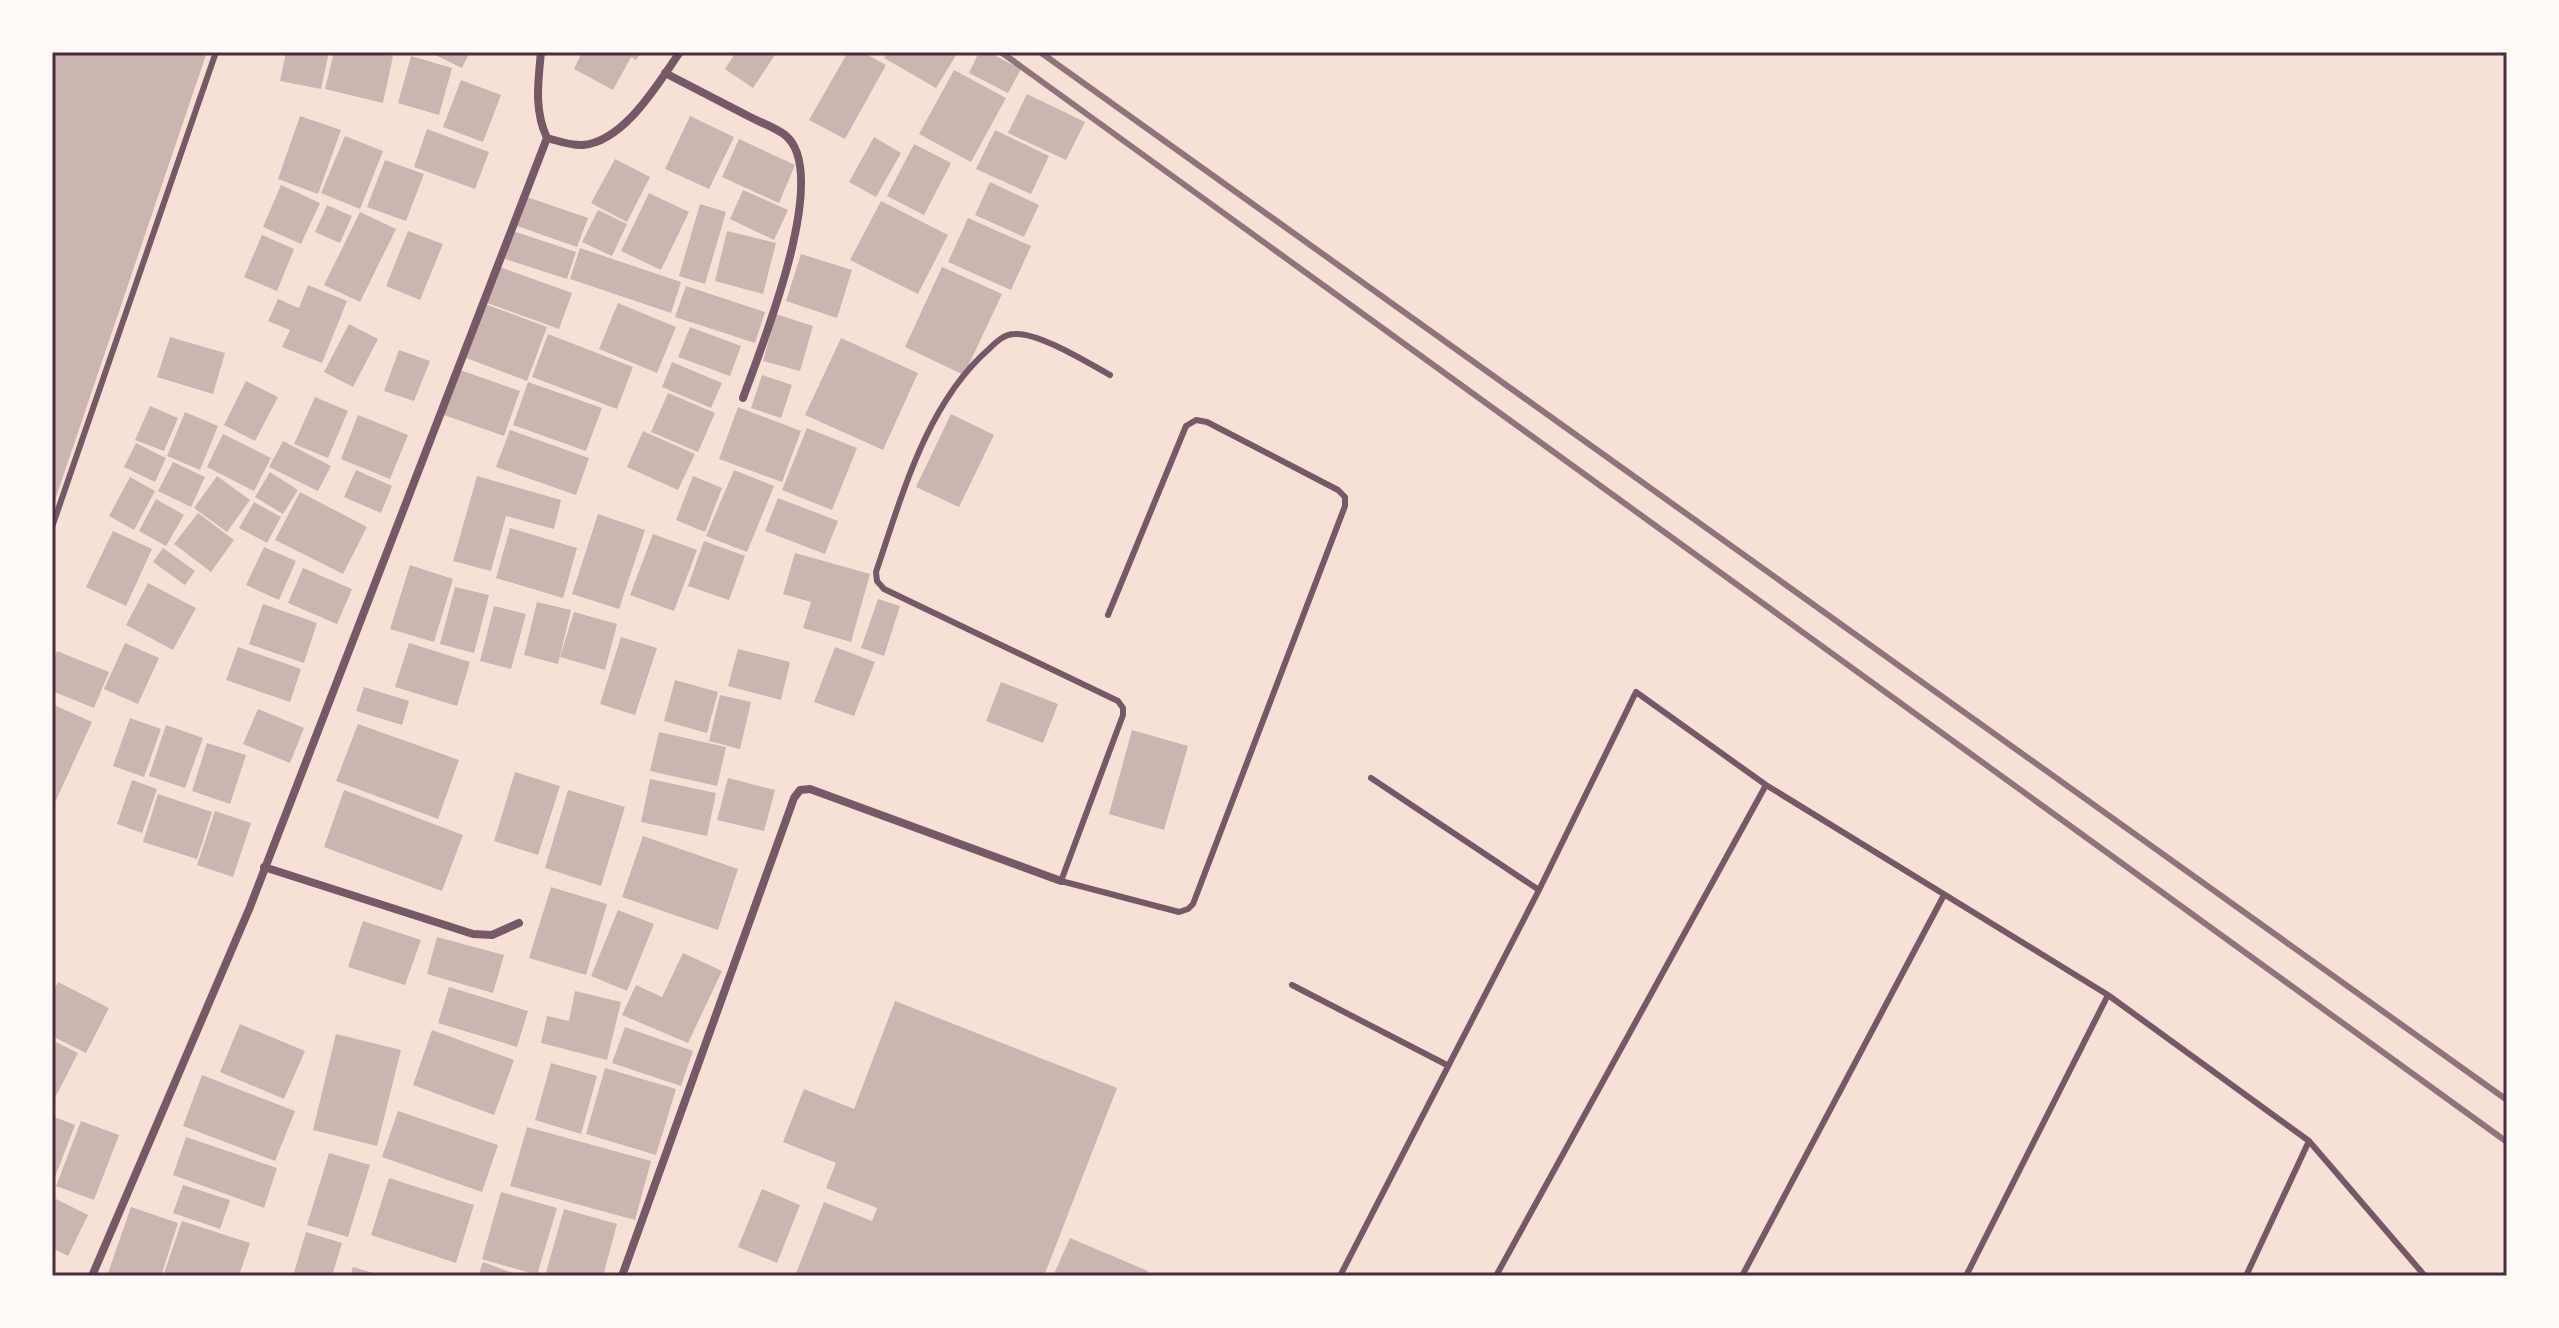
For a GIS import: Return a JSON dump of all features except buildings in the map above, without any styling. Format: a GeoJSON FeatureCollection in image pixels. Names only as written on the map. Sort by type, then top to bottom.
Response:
{"type":"FeatureCollection","features":[{"type":"Feature","properties":{"kind":"street"},"geometry":{"type":"LineString","coordinates":[[92,1276],[250,907],[547,138],[539,122],[537,108],[541,52]]}},
{"type":"Feature","properties":{"kind":"street"},"geometry":{"type":"LineString","coordinates":[[547,138],[581,145],[597,142],[610,134],[644,103],[680,52]]}},
{"type":"Feature","properties":{"kind":"street"},"geometry":{"type":"LineString","coordinates":[[665,73],[785,135],[800,170],[800,207],[792,252],[743,398]]}},
{"type":"Feature","properties":{"kind":"street"},"geometry":{"type":"LineString","coordinates":[[622,1276],[794,798],[800,790],[810,789],[1061,881]]}},
{"type":"Feature","properties":{"kind":"street"},"geometry":{"type":"LineString","coordinates":[[264,867],[473,934],[492,935],[519,923]]}},
{"type":"Feature","properties":{"kind":"lane"},"geometry":{"type":"LineString","coordinates":[[52,527],[216,52]]}},
{"type":"Feature","properties":{"kind":"lane"},"geometry":{"type":"LineString","coordinates":[[1108,615],[1186,426],[1196,420],[1207,422],[1338,490],[1345,497],[1345,506],[1193,904],[1179,912],[1061,881],[1123,715],[1118,701],[884,589],[877,581],[876,572],[912,466],[949,395],[978,359],[1002,337],[1014,333],[1035,337],[1110,375]]}},
{"type":"Feature","properties":{"kind":"lane"},"geometry":{"type":"LineString","coordinates":[[1340,1276],[1539,890],[1636,692],[1766,785],[2108,995],[2309,1141],[2425,1276]]}},
{"type":"Feature","properties":{"kind":"lane"},"geometry":{"type":"LineString","coordinates":[[1371,778],[1539,890]]}},
{"type":"Feature","properties":{"kind":"lane"},"geometry":{"type":"LineString","coordinates":[[1496,1276],[1766,785]]}},
{"type":"Feature","properties":{"kind":"lane"},"geometry":{"type":"LineString","coordinates":[[1742,1276],[1944,895]]}},
{"type":"Feature","properties":{"kind":"lane"},"geometry":{"type":"LineString","coordinates":[[1292,985],[1447,1065]]}},
{"type":"Feature","properties":{"kind":"lane"},"geometry":{"type":"LineString","coordinates":[[1966,1276],[2108,995]]}},
{"type":"Feature","properties":{"kind":"lane"},"geometry":{"type":"LineString","coordinates":[[2246,1276],[2309,1141]]}},
{"type":"Feature","properties":{"kind":"railway"},"geometry":{"type":"LineString","coordinates":[[1001,52],[2507,1142]]}},
{"type":"Feature","properties":{"kind":"railway"},"geometry":{"type":"LineString","coordinates":[[1040,52],[2507,1100]]}}]}
